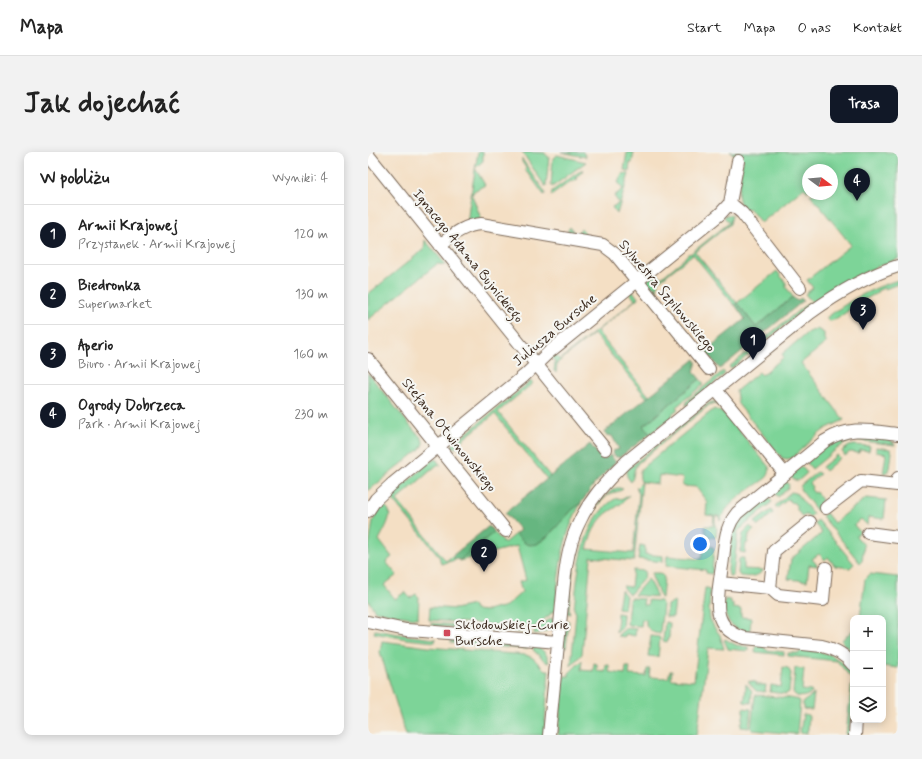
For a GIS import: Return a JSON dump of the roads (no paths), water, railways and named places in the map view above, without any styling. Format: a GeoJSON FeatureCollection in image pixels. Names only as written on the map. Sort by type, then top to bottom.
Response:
{"type":"FeatureCollection","features":[{"type":"Feature","properties":{"kind":"street","name":"Ignacego Adama Bujnickiego"},"geometry":{"type":"LineString","coordinates":[[368,155],[605,449]]}},
{"type":"Feature","properties":{"kind":"street"},"geometry":{"type":"LineString","coordinates":[[738,161],[730,203],[742,214],[800,288]]}},
{"type":"Feature","properties":{"kind":"street","name":"Juliusza Bursche"},"geometry":{"type":"LineString","coordinates":[[368,511],[376,499],[391,485],[524,376],[548,353],[720,214],[730,203]]}},
{"type":"Feature","properties":{"kind":"street","name":"Sylwestra Szpilowskiego"},"geometry":{"type":"LineString","coordinates":[[440,245],[463,229],[469,226],[481,224],[603,245],[615,254],[709,370]]}},
{"type":"Feature","properties":{"kind":"street"},"geometry":{"type":"LineString","coordinates":[[549,735],[568,558],[576,528],[600,488],[615,472],[810,313],[845,289],[884,270],[898,266]]}},
{"type":"Feature","properties":{"kind":"street","name":"Stefana Otwinowskiego"},"geometry":{"type":"LineString","coordinates":[[368,359],[506,531]]}},
{"type":"Feature","properties":{"kind":"street"},"geometry":{"type":"LineString","coordinates":[[716,390],[785,474]]}},
{"type":"Feature","properties":{"kind":"street"},"geometry":{"type":"LineString","coordinates":[[850,662],[845,656],[830,648],[745,638],[733,634],[727,629],[723,624],[718,610],[726,537],[731,521],[737,513],[825,441],[840,433],[856,430],[898,434]]}},
{"type":"Feature","properties":{"kind":"street"},"geometry":{"type":"LineString","coordinates":[[826,508],[861,480],[898,483]]}},
{"type":"Feature","properties":{"kind":"street"},"geometry":{"type":"LineString","coordinates":[[770,588],[774,550],[810,522]]}},
{"type":"Feature","properties":{"kind":"street"},"geometry":{"type":"LineString","coordinates":[[868,533],[898,537]]}},
{"type":"Feature","properties":{"kind":"street"},"geometry":{"type":"LineString","coordinates":[[720,584],[770,588],[778,595],[823,600],[826,568]]}},
{"type":"Feature","properties":{"kind":"street"},"geometry":{"type":"LineString","coordinates":[[368,622],[406,630],[558,642]]}},
{"type":"Feature","properties":{"kind":"street"},"geometry":{"type":"LineString","coordinates":[[855,735],[856,723]]}},
{"type":"Feature","properties":{"kind":"place","name":"Ogrody Dobrzeca"},"geometry":{"type":"Point","coordinates":[857,201]}},
{"type":"Feature","properties":{"kind":"place","name":"Aperio"},"geometry":{"type":"Point","coordinates":[863,330]}},
{"type":"Feature","properties":{"kind":"place","name":"Armii Krajowej"},"geometry":{"type":"Point","coordinates":[753,360]}},
{"type":"Feature","properties":{"kind":"place","name":"Biedronka"},"geometry":{"type":"Point","coordinates":[484,572]}},
{"type":"Feature","properties":{"kind":"place","name":"Skłodowskiej-Curie Bursche"},"geometry":{"type":"Point","coordinates":[447,633]}}]}
